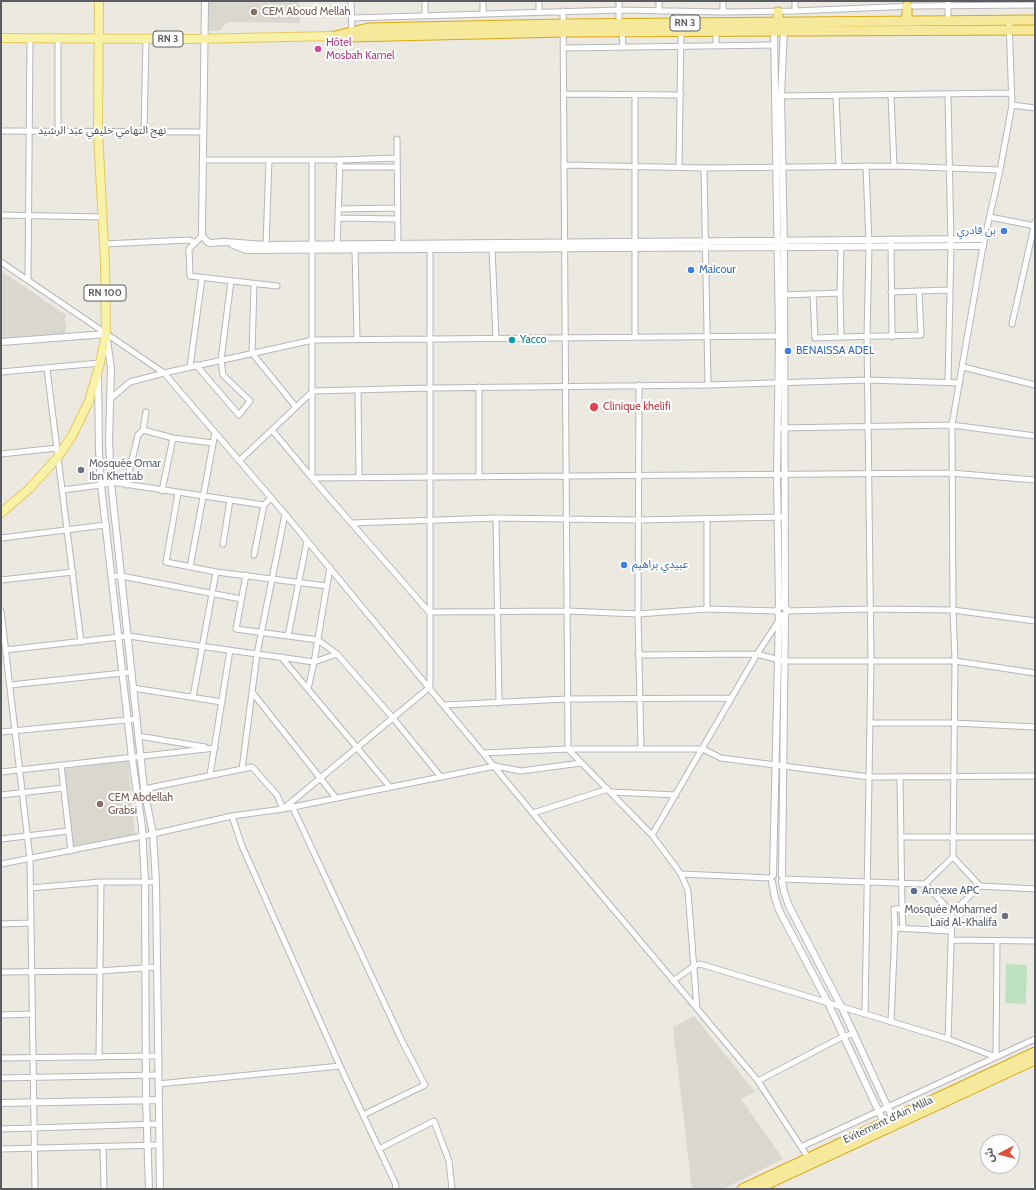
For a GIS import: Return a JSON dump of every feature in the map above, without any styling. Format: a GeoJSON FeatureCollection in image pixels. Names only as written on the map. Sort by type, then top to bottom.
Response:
{"type":"FeatureCollection","features":[{"type":"Feature","properties":{"kind":"highway"},"geometry":{"type":"LineString","coordinates":[[907,22],[911,4]]}},
{"type":"Feature","properties":{"kind":"highway"},"geometry":{"type":"LineString","coordinates":[[778,12],[779,26]]}},
{"type":"Feature","properties":{"kind":"highway","name":"RN 3"},"geometry":{"type":"LineString","coordinates":[[335,36],[352,34],[564,28],[1009,25],[1035,20]]}},
{"type":"Feature","properties":{"kind":"highway","name":"RN 3"},"geometry":{"type":"LineString","coordinates":[[621,28],[716,31],[779,26],[948,22],[1009,25],[1035,30]]}},
{"type":"Feature","properties":{"kind":"highway","name":"Evitement d'Ain Mlila"},"geometry":{"type":"LineString","coordinates":[[742,1189],[810,1160],[890,1123],[1035,1052]]}},
{"type":"Feature","properties":{"kind":"highway","name":"Evitement d'Ain Mlila"},"geometry":{"type":"LineString","coordinates":[[890,1123],[1035,1060]]}},
{"type":"Feature","properties":{"kind":"highway","name":"Evitement d'Ain Mlila"},"geometry":{"type":"LineString","coordinates":[[757,1189],[810,1160]]}},
{"type":"Feature","properties":{"kind":"main road","name":"RN 100"},"geometry":{"type":"LineString","coordinates":[[1,513],[29,489],[73,434],[83,414],[99,367],[106,334],[104,244],[98,132],[99,1]]}},
{"type":"Feature","properties":{"kind":"main road","name":"RN 3"},"geometry":{"type":"LineString","coordinates":[[1,38],[146,39],[335,36]]}},
{"type":"Feature","properties":{"kind":"street"},"geometry":{"type":"LineString","coordinates":[[205,1],[202,236],[189,249],[190,276],[277,286]]}},
{"type":"Feature","properties":{"kind":"street"},"geometry":{"type":"LineString","coordinates":[[351,1],[352,34]]}},
{"type":"Feature","properties":{"kind":"street"},"geometry":{"type":"LineString","coordinates":[[425,1],[425,14]]}},
{"type":"Feature","properties":{"kind":"street"},"geometry":{"type":"LineString","coordinates":[[483,1],[483,13]]}},
{"type":"Feature","properties":{"kind":"street"},"geometry":{"type":"LineString","coordinates":[[539,1],[539,11]]}},
{"type":"Feature","properties":{"kind":"street"},"geometry":{"type":"LineString","coordinates":[[619,1],[623,47]]}},
{"type":"Feature","properties":{"kind":"street"},"geometry":{"type":"LineString","coordinates":[[659,1],[659,11]]}},
{"type":"Feature","properties":{"kind":"street"},"geometry":{"type":"LineString","coordinates":[[723,1],[723,12]]}},
{"type":"Feature","properties":{"kind":"street"},"geometry":{"type":"LineString","coordinates":[[794,12],[795,1]]}},
{"type":"Feature","properties":{"kind":"street"},"geometry":{"type":"LineString","coordinates":[[352,18],[425,14],[539,11],[563,12],[620,10],[794,12],[948,3],[1035,5]]}},
{"type":"Feature","properties":{"kind":"street"},"geometry":{"type":"LineString","coordinates":[[948,3],[948,22]]}},
{"type":"Feature","properties":{"kind":"street"},"geometry":{"type":"LineString","coordinates":[[563,12],[568,749],[652,835],[681,874],[688,891],[697,1009]]}},
{"type":"Feature","properties":{"kind":"street"},"geometry":{"type":"LineString","coordinates":[[1009,25],[1012,105],[990,218],[984,239],[952,425],[951,473],[955,660],[953,858],[980,886],[1035,889]]}},
{"type":"Feature","properties":{"kind":"street"},"geometry":{"type":"LineString","coordinates":[[778,96],[774,45],[779,26]]}},
{"type":"Feature","properties":{"kind":"street"},"geometry":{"type":"LineString","coordinates":[[779,26],[778,96],[781,295],[785,382],[786,475],[772,878],[775,898],[779,910],[828,1003],[879,1111],[890,1123]]}},
{"type":"Feature","properties":{"kind":"street"},"geometry":{"type":"LineString","coordinates":[[679,167],[682,46],[681,31]]}},
{"type":"Feature","properties":{"kind":"street"},"geometry":{"type":"LineString","coordinates":[[716,31],[716,45]]}},
{"type":"Feature","properties":{"kind":"street"},"geometry":{"type":"LineString","coordinates":[[28,280],[30,38]]}},
{"type":"Feature","properties":{"kind":"street"},"geometry":{"type":"LineString","coordinates":[[58,38],[58,131]]}},
{"type":"Feature","properties":{"kind":"street"},"geometry":{"type":"LineString","coordinates":[[144,132],[146,39]]}},
{"type":"Feature","properties":{"kind":"street"},"geometry":{"type":"LineString","coordinates":[[564,48],[774,45]]}},
{"type":"Feature","properties":{"kind":"street"},"geometry":{"type":"LineString","coordinates":[[778,96],[1011,93]]}},
{"type":"Feature","properties":{"kind":"street"},"geometry":{"type":"LineString","coordinates":[[564,94],[681,95]]}},
{"type":"Feature","properties":{"kind":"street"},"geometry":{"type":"LineString","coordinates":[[635,95],[635,337]]}},
{"type":"Feature","properties":{"kind":"street"},"geometry":{"type":"LineString","coordinates":[[891,95],[894,166]]}},
{"type":"Feature","properties":{"kind":"street"},"geometry":{"type":"LineString","coordinates":[[948,95],[951,167],[948,382]]}},
{"type":"Feature","properties":{"kind":"street"},"geometry":{"type":"LineString","coordinates":[[836,96],[839,166]]}},
{"type":"Feature","properties":{"kind":"street"},"geometry":{"type":"LineString","coordinates":[[1012,105],[1035,108]]}},
{"type":"Feature","properties":{"kind":"street","name":"نهج التهامي خليفي عبد الرشيد"},"geometry":{"type":"LineString","coordinates":[[1,131],[203,132]]}},
{"type":"Feature","properties":{"kind":"street"},"geometry":{"type":"LineString","coordinates":[[398,139],[398,244]]}},
{"type":"Feature","properties":{"kind":"street"},"geometry":{"type":"LineString","coordinates":[[203,160],[340,160],[397,158]]}},
{"type":"Feature","properties":{"kind":"street"},"geometry":{"type":"LineString","coordinates":[[266,245],[269,160]]}},
{"type":"Feature","properties":{"kind":"street"},"geometry":{"type":"LineString","coordinates":[[312,160],[314,340],[312,478]]}},
{"type":"Feature","properties":{"kind":"street"},"geometry":{"type":"LineString","coordinates":[[337,247],[340,160]]}},
{"type":"Feature","properties":{"kind":"street"},"geometry":{"type":"LineString","coordinates":[[565,165],[704,168],[894,166],[1000,170]]}},
{"type":"Feature","properties":{"kind":"street"},"geometry":{"type":"LineString","coordinates":[[865,1014],[871,661],[869,609],[870,473],[867,337],[868,242],[866,166]]}},
{"type":"Feature","properties":{"kind":"street"},"geometry":{"type":"LineString","coordinates":[[339,167],[397,167]]}},
{"type":"Feature","properties":{"kind":"street"},"geometry":{"type":"LineString","coordinates":[[704,168],[704,241],[708,385]]}},
{"type":"Feature","properties":{"kind":"street"},"geometry":{"type":"LineString","coordinates":[[338,209],[397,208]]}},
{"type":"Feature","properties":{"kind":"street"},"geometry":{"type":"LineString","coordinates":[[1,215],[102,217]]}},
{"type":"Feature","properties":{"kind":"street"},"geometry":{"type":"LineString","coordinates":[[338,218],[397,219]]}},
{"type":"Feature","properties":{"kind":"street"},"geometry":{"type":"LineString","coordinates":[[990,218],[1035,225],[1012,324]]}},
{"type":"Feature","properties":{"kind":"street"},"geometry":{"type":"LineString","coordinates":[[202,236],[209,243],[224,242],[312,247],[398,244],[635,245],[705,248],[781,244],[951,242],[984,239]]}},
{"type":"Feature","properties":{"kind":"street"},"geometry":{"type":"LineString","coordinates":[[104,244],[189,240],[195,243]]}},
{"type":"Feature","properties":{"kind":"street"},"geometry":{"type":"LineString","coordinates":[[635,245],[704,241],[841,246],[868,242]]}},
{"type":"Feature","properties":{"kind":"street"},"geometry":{"type":"LineString","coordinates":[[224,242],[246,250],[312,247]]}},
{"type":"Feature","properties":{"kind":"street"},"geometry":{"type":"LineString","coordinates":[[891,242],[892,337]]}},
{"type":"Feature","properties":{"kind":"street"},"geometry":{"type":"LineString","coordinates":[[951,242],[983,246]]}},
{"type":"Feature","properties":{"kind":"street"},"geometry":{"type":"LineString","coordinates":[[337,247],[355,249],[492,249],[565,245]]}},
{"type":"Feature","properties":{"kind":"street"},"geometry":{"type":"LineString","coordinates":[[841,246],[841,337]]}},
{"type":"Feature","properties":{"kind":"street"},"geometry":{"type":"LineString","coordinates":[[355,249],[357,339]]}},
{"type":"Feature","properties":{"kind":"street"},"geometry":{"type":"LineString","coordinates":[[430,249],[430,687]]}},
{"type":"Feature","properties":{"kind":"street"},"geometry":{"type":"LineString","coordinates":[[492,249],[496,338]]}},
{"type":"Feature","properties":{"kind":"street"},"geometry":{"type":"LineString","coordinates":[[1,262],[164,372],[330,567],[533,813],[758,1081],[810,1160]]}},
{"type":"Feature","properties":{"kind":"street"},"geometry":{"type":"LineString","coordinates":[[190,367],[202,278]]}},
{"type":"Feature","properties":{"kind":"street"},"geometry":{"type":"LineString","coordinates":[[196,365],[239,415],[250,401],[223,375],[221,360],[231,281]]}},
{"type":"Feature","properties":{"kind":"street"},"geometry":{"type":"LineString","coordinates":[[254,284],[252,353],[296,407]]}},
{"type":"Feature","properties":{"kind":"street"},"geometry":{"type":"LineString","coordinates":[[891,292],[950,290]]}},
{"type":"Feature","properties":{"kind":"street"},"geometry":{"type":"LineString","coordinates":[[813,294],[815,338],[892,337],[921,334],[919,291]]}},
{"type":"Feature","properties":{"kind":"street"},"geometry":{"type":"LineString","coordinates":[[781,295],[840,293]]}},
{"type":"Feature","properties":{"kind":"street"},"geometry":{"type":"LineString","coordinates":[[1,342],[106,334]]}},
{"type":"Feature","properties":{"kind":"street"},"geometry":{"type":"LineString","coordinates":[[106,334],[111,368],[109,440],[111,482],[144,789],[153,834],[156,882],[157,1056],[160,1189]]}},
{"type":"Feature","properties":{"kind":"street"},"geometry":{"type":"LineString","coordinates":[[110,399],[130,382],[164,372],[314,340],[782,336]]}},
{"type":"Feature","properties":{"kind":"street"},"geometry":{"type":"LineString","coordinates":[[782,336],[777,383],[777,475],[781,613],[780,660],[784,764],[782,878],[784,892],[789,906],[842,1008],[888,1107],[890,1123]]}},
{"type":"Feature","properties":{"kind":"street"},"geometry":{"type":"LineString","coordinates":[[1,372],[47,368],[99,367],[99,451],[101,485],[132,758],[143,836],[145,882],[146,1100],[149,1189]]}},
{"type":"Feature","properties":{"kind":"street"},"geometry":{"type":"LineString","coordinates":[[963,367],[1035,385]]}},
{"type":"Feature","properties":{"kind":"street"},"geometry":{"type":"LineString","coordinates":[[47,368],[81,642]]}},
{"type":"Feature","properties":{"kind":"street"},"geometry":{"type":"LineString","coordinates":[[239,461],[313,391],[479,387],[708,385],[868,380],[960,383]]}},
{"type":"Feature","properties":{"kind":"street"},"geometry":{"type":"LineString","coordinates":[[639,385],[637,520],[638,655],[641,749]]}},
{"type":"Feature","properties":{"kind":"street"},"geometry":{"type":"LineString","coordinates":[[479,387],[479,477]]}},
{"type":"Feature","properties":{"kind":"street"},"geometry":{"type":"LineString","coordinates":[[358,390],[359,477]]}},
{"type":"Feature","properties":{"kind":"street"},"geometry":{"type":"LineString","coordinates":[[126,485],[138,435],[143,430],[146,412]]}},
{"type":"Feature","properties":{"kind":"street"},"geometry":{"type":"LineString","coordinates":[[778,428],[952,425],[1035,436]]}},
{"type":"Feature","properties":{"kind":"street"},"geometry":{"type":"LineString","coordinates":[[143,430],[173,438],[213,443]]}},
{"type":"Feature","properties":{"kind":"street"},"geometry":{"type":"LineString","coordinates":[[272,430],[429,612]]}},
{"type":"Feature","properties":{"kind":"street"},"geometry":{"type":"LineString","coordinates":[[190,567],[215,433]]}},
{"type":"Feature","properties":{"kind":"street"},"geometry":{"type":"LineString","coordinates":[[162,491],[173,438]]}},
{"type":"Feature","properties":{"kind":"street"},"geometry":{"type":"LineString","coordinates":[[1,454],[57,453]]}},
{"type":"Feature","properties":{"kind":"street"},"geometry":{"type":"LineString","coordinates":[[312,478],[951,473],[1035,480]]}},
{"type":"Feature","properties":{"kind":"street"},"geometry":{"type":"LineString","coordinates":[[62,490],[101,485],[111,482],[162,491],[203,495],[264,505]]}},
{"type":"Feature","properties":{"kind":"street"},"geometry":{"type":"LineString","coordinates":[[178,493],[166,562],[216,572],[326,586]]}},
{"type":"Feature","properties":{"kind":"street"},"geometry":{"type":"LineString","coordinates":[[254,555],[264,505],[271,498]]}},
{"type":"Feature","properties":{"kind":"street"},"geometry":{"type":"LineString","coordinates":[[223,544],[230,500]]}},
{"type":"Feature","properties":{"kind":"street"},"geometry":{"type":"LineString","coordinates":[[242,769],[257,654],[285,514]]}},
{"type":"Feature","properties":{"kind":"street"},"geometry":{"type":"LineString","coordinates":[[353,523],[429,519],[496,518],[637,520],[785,517]]}},
{"type":"Feature","properties":{"kind":"street"},"geometry":{"type":"LineString","coordinates":[[496,518],[499,703]]}},
{"type":"Feature","properties":{"kind":"street"},"geometry":{"type":"LineString","coordinates":[[707,519],[707,609]]}},
{"type":"Feature","properties":{"kind":"street"},"geometry":{"type":"LineString","coordinates":[[1,538],[106,525]]}},
{"type":"Feature","properties":{"kind":"street"},"geometry":{"type":"LineString","coordinates":[[288,636],[307,540]]}},
{"type":"Feature","properties":{"kind":"street"},"geometry":{"type":"LineString","coordinates":[[308,689],[330,567]]}},
{"type":"Feature","properties":{"kind":"street"},"geometry":{"type":"LineString","coordinates":[[1,580],[73,572]]}},
{"type":"Feature","properties":{"kind":"street"},"geometry":{"type":"LineString","coordinates":[[193,697],[216,572]]}},
{"type":"Feature","properties":{"kind":"street"},"geometry":{"type":"LineString","coordinates":[[246,575],[236,629],[318,640],[337,654],[393,718],[441,777]]}},
{"type":"Feature","properties":{"kind":"street"},"geometry":{"type":"LineString","coordinates":[[112,576],[121,576],[241,599]]}},
{"type":"Feature","properties":{"kind":"street"},"geometry":{"type":"LineString","coordinates":[[429,612],[567,611],[638,614],[707,609],[781,613],[869,609],[953,610],[1035,621]]}},
{"type":"Feature","properties":{"kind":"street"},"geometry":{"type":"LineString","coordinates":[[1,611],[3,640],[10,685],[30,859],[35,1189]]}},
{"type":"Feature","properties":{"kind":"street"},"geometry":{"type":"LineString","coordinates":[[652,835],[781,613]]}},
{"type":"Feature","properties":{"kind":"street"},"geometry":{"type":"LineString","coordinates":[[5,650],[128,636],[314,662],[337,654]]}},
{"type":"Feature","properties":{"kind":"street"},"geometry":{"type":"LineString","coordinates":[[210,775],[213,748],[230,650]]}},
{"type":"Feature","properties":{"kind":"street"},"geometry":{"type":"LineString","coordinates":[[638,655],[756,654],[780,660],[955,660],[1035,672]]}},
{"type":"Feature","properties":{"kind":"street"},"geometry":{"type":"LineString","coordinates":[[282,657],[390,787]]}},
{"type":"Feature","properties":{"kind":"street"},"geometry":{"type":"LineString","coordinates":[[10,685],[132,672]]}},
{"type":"Feature","properties":{"kind":"street"},"geometry":{"type":"LineString","coordinates":[[1,864],[153,834],[232,816],[283,809],[291,805],[321,777],[430,687]]}},
{"type":"Feature","properties":{"kind":"street"},"geometry":{"type":"LineString","coordinates":[[133,688],[222,702]]}},
{"type":"Feature","properties":{"kind":"street"},"geometry":{"type":"LineString","coordinates":[[252,692],[321,777],[336,798]]}},
{"type":"Feature","properties":{"kind":"street"},"geometry":{"type":"LineString","coordinates":[[445,705],[567,699],[639,700],[731,698]]}},
{"type":"Feature","properties":{"kind":"street"},"geometry":{"type":"LineString","coordinates":[[1,732],[137,719]]}},
{"type":"Feature","properties":{"kind":"street"},"geometry":{"type":"LineString","coordinates":[[870,723],[1035,727]]}},
{"type":"Feature","properties":{"kind":"street"},"geometry":{"type":"LineString","coordinates":[[138,736],[213,748]]}},
{"type":"Feature","properties":{"kind":"street"},"geometry":{"type":"LineString","coordinates":[[1,772],[213,748]]}},
{"type":"Feature","properties":{"kind":"street"},"geometry":{"type":"LineString","coordinates":[[484,753],[568,749],[703,749],[721,758],[784,764],[869,777],[1035,776]]}},
{"type":"Feature","properties":{"kind":"street"},"geometry":{"type":"LineString","coordinates":[[291,805],[336,798],[495,766],[522,771],[581,763]]}},
{"type":"Feature","properties":{"kind":"street"},"geometry":{"type":"LineString","coordinates":[[61,765],[71,851]]}},
{"type":"Feature","properties":{"kind":"street"},"geometry":{"type":"LineString","coordinates":[[144,789],[252,767],[277,795],[283,809]]}},
{"type":"Feature","properties":{"kind":"street"},"geometry":{"type":"LineString","coordinates":[[900,777],[903,928]]}},
{"type":"Feature","properties":{"kind":"street"},"geometry":{"type":"LineString","coordinates":[[1,795],[64,788]]}},
{"type":"Feature","properties":{"kind":"street"},"geometry":{"type":"LineString","coordinates":[[533,813],[609,790],[676,795]]}},
{"type":"Feature","properties":{"kind":"street"},"geometry":{"type":"LineString","coordinates":[[291,805],[402,1041],[425,1085],[363,1115]]}},
{"type":"Feature","properties":{"kind":"street"},"geometry":{"type":"LineString","coordinates":[[232,816],[242,846],[340,1066],[396,1185],[395,1189]]}},
{"type":"Feature","properties":{"kind":"street"},"geometry":{"type":"LineString","coordinates":[[1,839],[68,831]]}},
{"type":"Feature","properties":{"kind":"street"},"geometry":{"type":"LineString","coordinates":[[902,837],[1035,837]]}},
{"type":"Feature","properties":{"kind":"street"},"geometry":{"type":"LineString","coordinates":[[925,884],[953,858]]}},
{"type":"Feature","properties":{"kind":"street"},"geometry":{"type":"LineString","coordinates":[[681,874],[772,878],[778,873],[782,878],[925,884],[952,913]]}},
{"type":"Feature","properties":{"kind":"street"},"geometry":{"type":"LineString","coordinates":[[772,878],[778,884],[782,878]]}},
{"type":"Feature","properties":{"kind":"street"},"geometry":{"type":"LineString","coordinates":[[30,888],[101,882],[156,882]]}},
{"type":"Feature","properties":{"kind":"street"},"geometry":{"type":"LineString","coordinates":[[99,1057],[101,882]]}},
{"type":"Feature","properties":{"kind":"street"},"geometry":{"type":"LineString","coordinates":[[948,1039],[952,913],[980,886]]}},
{"type":"Feature","properties":{"kind":"street"},"geometry":{"type":"LineString","coordinates":[[891,1022],[894,909],[902,909]]}},
{"type":"Feature","properties":{"kind":"street"},"geometry":{"type":"LineString","coordinates":[[1,924],[31,923]]}},
{"type":"Feature","properties":{"kind":"street"},"geometry":{"type":"LineString","coordinates":[[894,928],[951,931]]}},
{"type":"Feature","properties":{"kind":"street"},"geometry":{"type":"LineString","coordinates":[[951,940],[1035,941]]}},
{"type":"Feature","properties":{"kind":"street"},"geometry":{"type":"LineString","coordinates":[[996,1057],[997,941]]}},
{"type":"Feature","properties":{"kind":"street"},"geometry":{"type":"LineString","coordinates":[[673,981],[694,966],[700,964],[948,1039],[996,1057]]}},
{"type":"Feature","properties":{"kind":"street"},"geometry":{"type":"LineString","coordinates":[[1,972],[99,971],[157,967]]}},
{"type":"Feature","properties":{"kind":"street"},"geometry":{"type":"LineString","coordinates":[[1,1015],[32,1014]]}},
{"type":"Feature","properties":{"kind":"street"},"geometry":{"type":"LineString","coordinates":[[758,1081],[844,1036],[853,1034]]}},
{"type":"Feature","properties":{"kind":"street"},"geometry":{"type":"LineString","coordinates":[[801,1147],[1035,1038]]}},
{"type":"Feature","properties":{"kind":"street"},"geometry":{"type":"LineString","coordinates":[[1,1058],[157,1056]]}},
{"type":"Feature","properties":{"kind":"street"},"geometry":{"type":"LineString","coordinates":[[158,1084],[340,1066]]}},
{"type":"Feature","properties":{"kind":"street"},"geometry":{"type":"LineString","coordinates":[[1,1078],[158,1075]]}},
{"type":"Feature","properties":{"kind":"street"},"geometry":{"type":"LineString","coordinates":[[1,1103],[158,1100]]}},
{"type":"Feature","properties":{"kind":"street"},"geometry":{"type":"LineString","coordinates":[[379,1149],[434,1121],[449,1162],[452,1189]]}},
{"type":"Feature","properties":{"kind":"street"},"geometry":{"type":"LineString","coordinates":[[1,1129],[158,1124]]}},
{"type":"Feature","properties":{"kind":"street"},"geometry":{"type":"LineString","coordinates":[[1,1149],[159,1145]]}},
{"type":"Feature","properties":{"kind":"street"},"geometry":{"type":"LineString","coordinates":[[103,1147],[104,1189]]}},
{"type":"Feature","properties":{"kind":"shaded area","name":"CEM Aboud Mellah"},"geometry":{"type":"Polygon","coordinates":[[[208,1],[299,1],[300,23],[227,22],[220,31],[208,31],[208,1]]]}},
{"type":"Feature","properties":{"kind":"shaded area"},"geometry":{"type":"Polygon","coordinates":[[[1,271],[66,315],[64,319],[66,323],[66,335],[1,339],[1,271]]]}},
{"type":"Feature","properties":{"kind":"shaded area","name":"CEM Abdellah Grabsi"},"geometry":{"type":"Polygon","coordinates":[[[128,761],[135,834],[73,846],[64,769],[128,761]]]}},
{"type":"Feature","properties":{"kind":"shaded area"},"geometry":{"type":"Polygon","coordinates":[[[694,1016],[755,1092],[741,1099],[783,1159],[723,1189],[692,1189],[673,1027],[694,1016]]]}},
{"type":"Feature","properties":{"kind":"green space"},"geometry":{"type":"Polygon","coordinates":[[[1006,964],[1027,965],[1026,1004],[1005,1003],[1006,964]]]}},
{"type":"Feature","properties":{"kind":"place","name":"CEM Aboud Mellah"},"geometry":{"type":"Point","coordinates":[254,12]}},
{"type":"Feature","properties":{"kind":"place","name":"Hôtel Mosbah Kamel"},"geometry":{"type":"Point","coordinates":[318,49]}},
{"type":"Feature","properties":{"kind":"place","name":"بن قادري"},"geometry":{"type":"Point","coordinates":[1004,231]}},
{"type":"Feature","properties":{"kind":"place","name":"Maicour"},"geometry":{"type":"Point","coordinates":[691,270]}},
{"type":"Feature","properties":{"kind":"place","name":"Yacco"},"geometry":{"type":"Point","coordinates":[512,340]}},
{"type":"Feature","properties":{"kind":"place","name":"BENAISSA ADEL"},"geometry":{"type":"Point","coordinates":[788,351]}},
{"type":"Feature","properties":{"kind":"place","name":"Clinique khelifi"},"geometry":{"type":"Point","coordinates":[594,407]}},
{"type":"Feature","properties":{"kind":"place","name":"Mosquée Omar Ibn Khettab"},"geometry":{"type":"Point","coordinates":[81,470]}},
{"type":"Feature","properties":{"kind":"place","name":"عبيدي براهيم"},"geometry":{"type":"Point","coordinates":[624,565]}},
{"type":"Feature","properties":{"kind":"place","name":"CEM Abdellah Grabsi"},"geometry":{"type":"Point","coordinates":[100,804]}},
{"type":"Feature","properties":{"kind":"place","name":"Annexe APC"},"geometry":{"type":"Point","coordinates":[914,891]}},
{"type":"Feature","properties":{"kind":"place","name":"Mosquée Mohamed Laïd Al-Khalifa"},"geometry":{"type":"Point","coordinates":[1005,916]}}]}
